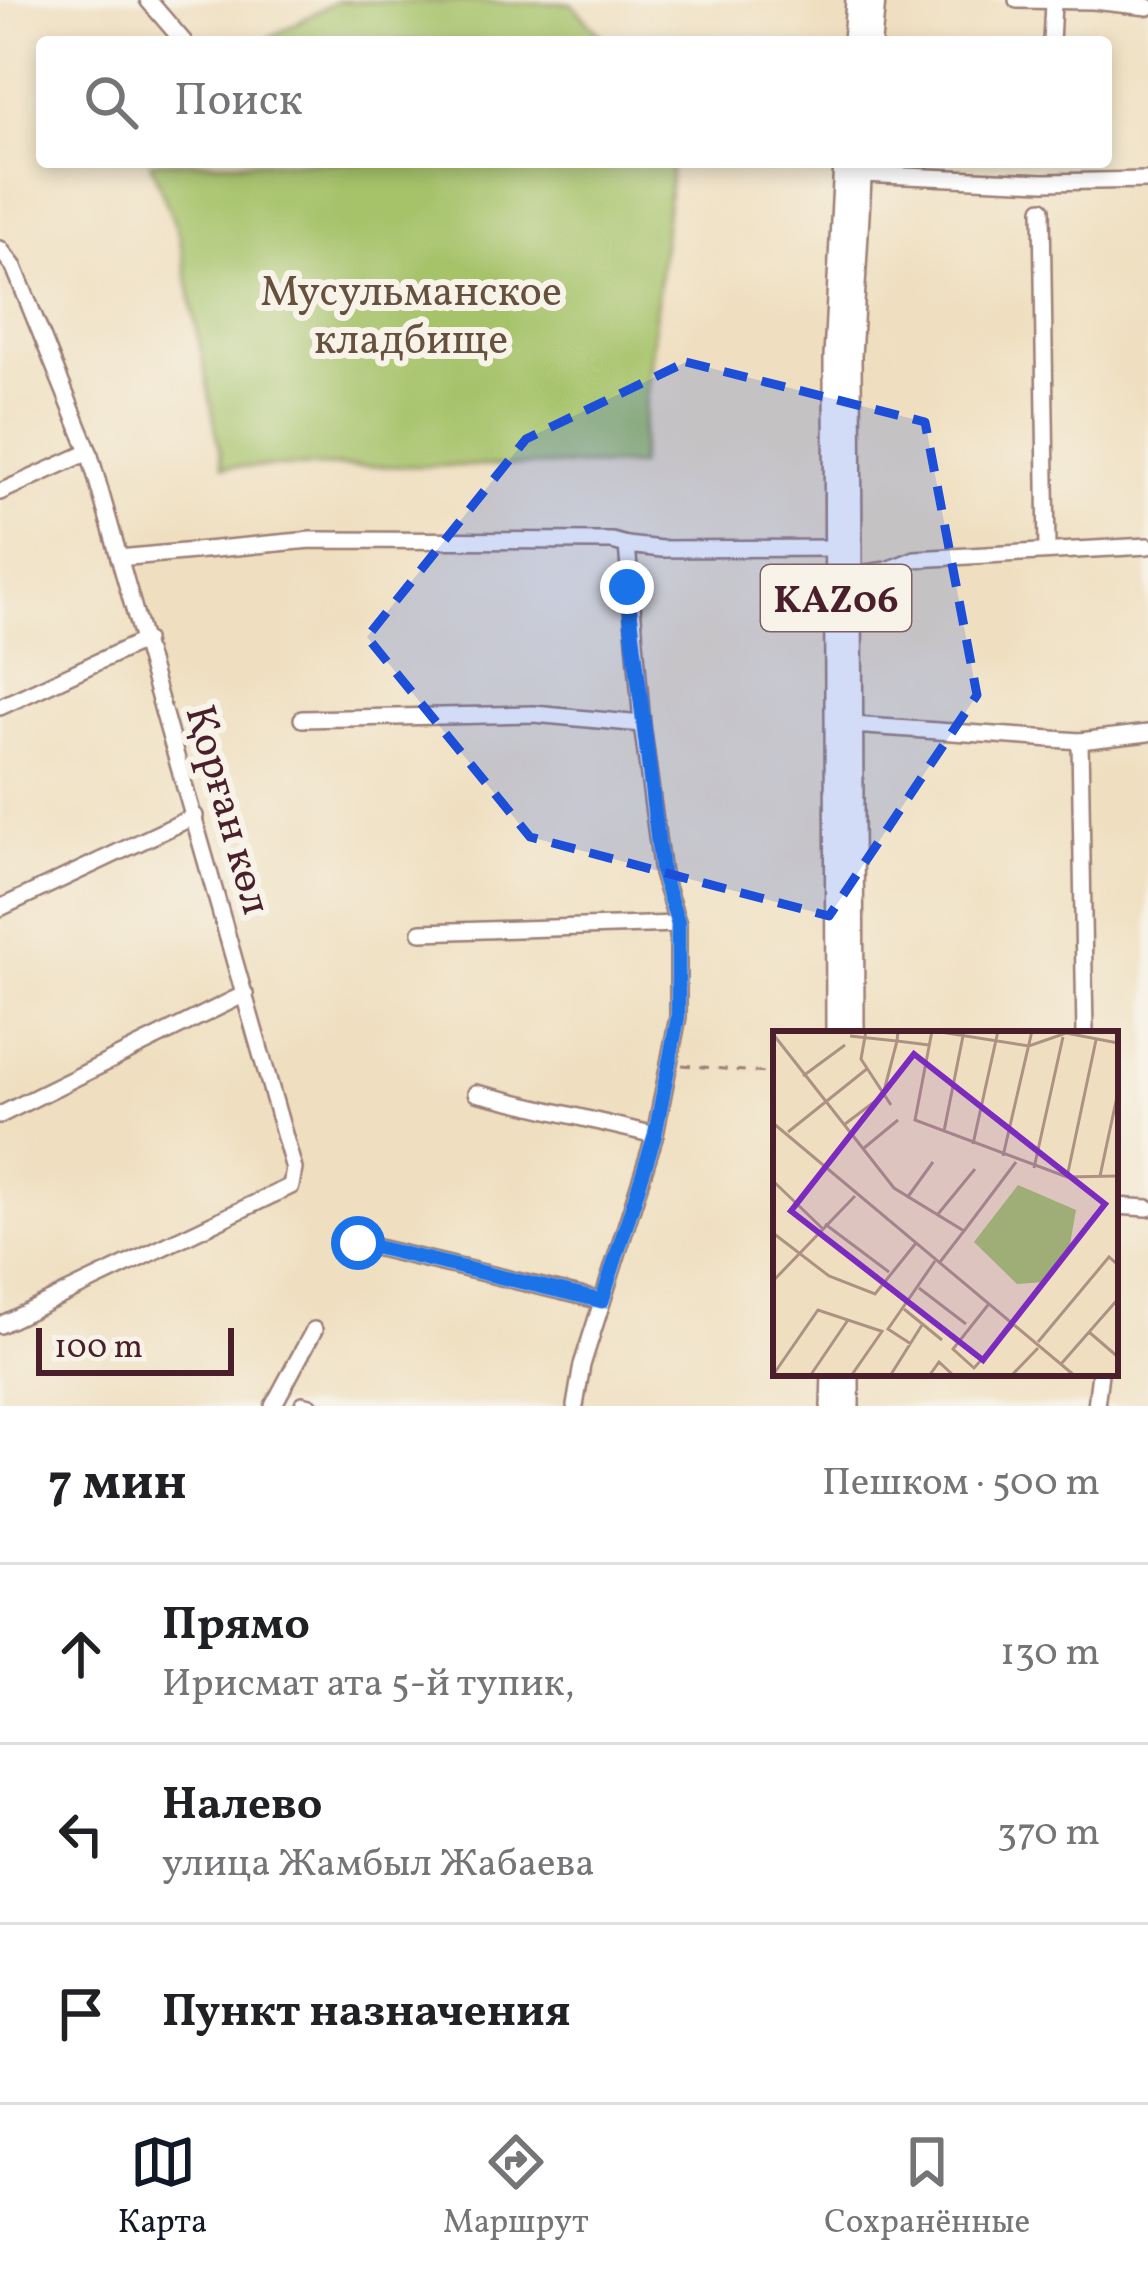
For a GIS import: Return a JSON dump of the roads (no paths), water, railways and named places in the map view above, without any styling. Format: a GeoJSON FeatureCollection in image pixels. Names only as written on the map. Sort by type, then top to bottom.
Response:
{"type":"FeatureCollection","features":[{"type":"Feature","properties":{"kind":"highway"},"geometry":{"type":"LineString","coordinates":[[854,36],[857,0]]}},
{"type":"Feature","properties":{"kind":"highway"},"geometry":{"type":"LineString","coordinates":[[871,36],[874,0]]}},
{"type":"Feature","properties":{"kind":"highway","name":"KАZ06"},"geometry":{"type":"LineString","coordinates":[[837,1031],[843,548],[855,168]]}},
{"type":"Feature","properties":{"kind":"highway","name":"KАZ06"},"geometry":{"type":"LineString","coordinates":[[843,576],[853,725],[853,1031]]}},
{"type":"Feature","properties":{"kind":"street"},"geometry":{"type":"LineString","coordinates":[[148,0],[179,36]]}},
{"type":"Feature","properties":{"kind":"street"},"geometry":{"type":"LineString","coordinates":[[1017,0],[1093,0],[1148,7]]}},
{"type":"Feature","properties":{"kind":"street"},"geometry":{"type":"LineString","coordinates":[[1051,36],[1053,3]]}},
{"type":"Feature","properties":{"kind":"street"},"geometry":{"type":"LineString","coordinates":[[878,168],[1043,182],[1148,180]]}},
{"type":"Feature","properties":{"kind":"street"},"geometry":{"type":"LineString","coordinates":[[1043,182],[1044,168]]}},
{"type":"Feature","properties":{"kind":"street"},"geometry":{"type":"LineString","coordinates":[[1042,209],[1047,551]]}},
{"type":"Feature","properties":{"kind":"street","name":"Қорған көл"},"geometry":{"type":"LineString","coordinates":[[0,249],[88,452],[146,640],[294,1169],[291,1186],[0,1324]]}},
{"type":"Feature","properties":{"kind":"street"},"geometry":{"type":"LineString","coordinates":[[0,492],[88,452]]}},
{"type":"Feature","properties":{"kind":"street"},"geometry":{"type":"LineString","coordinates":[[119,558],[311,541],[613,541],[662,549],[843,548]]}},
{"type":"Feature","properties":{"kind":"street"},"geometry":{"type":"LineString","coordinates":[[574,1406],[655,1135],[678,1017],[678,923],[662,874],[627,587],[627,544]]}},
{"type":"Feature","properties":{"kind":"street"},"geometry":{"type":"LineString","coordinates":[[843,576],[915,559],[1148,546]]}},
{"type":"Feature","properties":{"kind":"street"},"geometry":{"type":"LineString","coordinates":[[0,706],[146,640]]}},
{"type":"Feature","properties":{"kind":"street"},"geometry":{"type":"LineString","coordinates":[[302,719],[534,714],[642,724]]}},
{"type":"Feature","properties":{"kind":"street"},"geometry":{"type":"LineString","coordinates":[[853,725],[1080,741],[1148,733]]}},
{"type":"Feature","properties":{"kind":"street"},"geometry":{"type":"LineString","coordinates":[[1080,741],[1084,1031]]}},
{"type":"Feature","properties":{"kind":"street"},"geometry":{"type":"LineString","coordinates":[[0,908],[195,816]]}},
{"type":"Feature","properties":{"kind":"street"},"geometry":{"type":"LineString","coordinates":[[421,932],[678,923]]}},
{"type":"Feature","properties":{"kind":"street"},"geometry":{"type":"LineString","coordinates":[[0,1115],[244,994]]}},
{"type":"Feature","properties":{"kind":"street"},"geometry":{"type":"LineString","coordinates":[[476,1093],[655,1135]]}},
{"type":"Feature","properties":{"kind":"street"},"geometry":{"type":"LineString","coordinates":[[1118,1206],[1148,1208]]}},
{"type":"Feature","properties":{"kind":"street"},"geometry":{"type":"LineString","coordinates":[[358,1243],[602,1301]]}},
{"type":"Feature","properties":{"kind":"street"},"geometry":{"type":"LineString","coordinates":[[273,1406],[314,1330]]}},
{"type":"Feature","properties":{"kind":"street"},"geometry":{"type":"LineString","coordinates":[[1096,1406],[1100,1376]]}},
{"type":"Feature","properties":{"kind":"park label","name":"Мусульманское кладбище"},"geometry":{"type":"Point","coordinates":[411,314]}}]}
